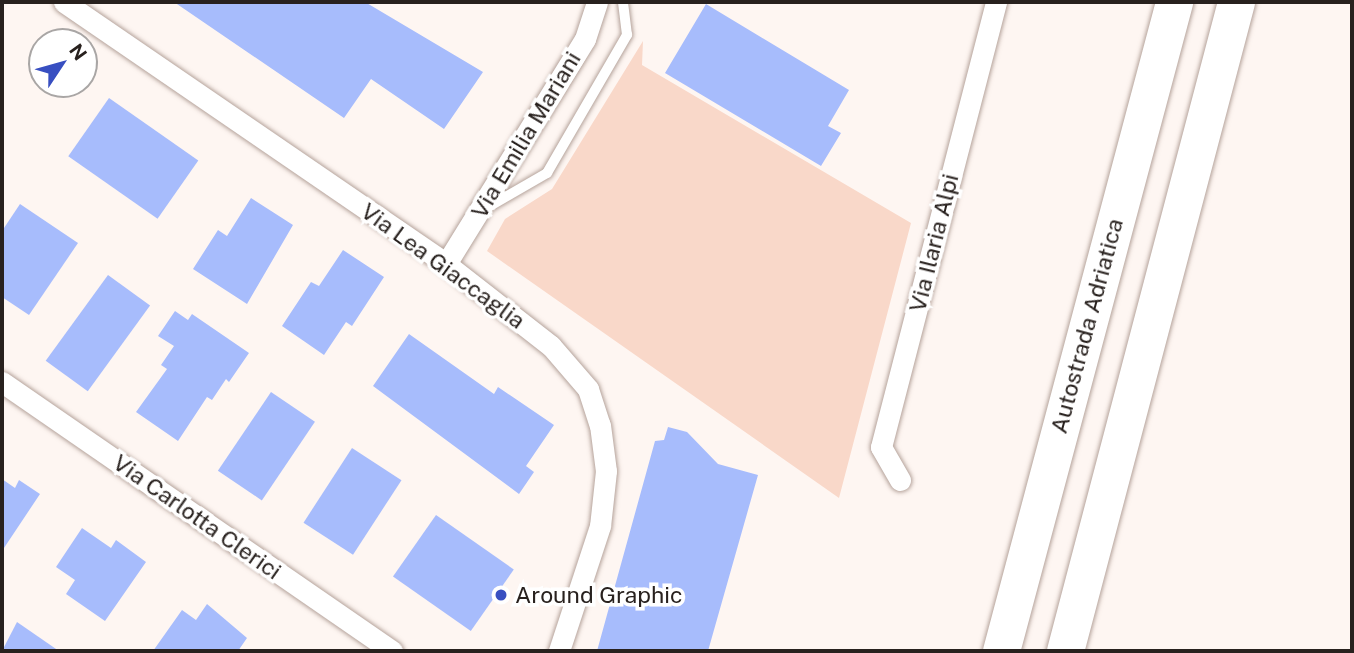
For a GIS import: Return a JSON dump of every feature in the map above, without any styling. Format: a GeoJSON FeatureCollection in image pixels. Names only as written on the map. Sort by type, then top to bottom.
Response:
{"type":"FeatureCollection","features":[{"type":"Feature","properties":{"kind":"highway","name":"Autostrada Adriatica"},"geometry":{"type":"LineString","coordinates":[[1001,651],[1174,2]]}},
{"type":"Feature","properties":{"kind":"highway"},"geometry":{"type":"LineString","coordinates":[[1065,651],[1236,2]]}},
{"type":"Feature","properties":{"kind":"street","name":"Via Lea Giaccaglia"},"geometry":{"type":"LineString","coordinates":[[64,2],[446,264],[551,346],[588,389],[600,425],[606,471],[600,526],[559,651]]}},
{"type":"Feature","properties":{"kind":"street","name":"Via Emilia Mariani"},"geometry":{"type":"LineString","coordinates":[[446,264],[585,39],[597,2]]}},
{"type":"Feature","properties":{"kind":"street","name":"Via Ilaria Alpi"},"geometry":{"type":"LineString","coordinates":[[900,480],[881,447],[996,2]]}},
{"type":"Feature","properties":{"kind":"street","name":"Via Carlotta Clerici"},"geometry":{"type":"LineString","coordinates":[[2,382],[392,651]]}},
{"type":"Feature","properties":{"kind":"lane"},"geometry":{"type":"LineString","coordinates":[[480,211],[512,197],[547,173],[627,35],[623,2]]}},
{"type":"Feature","properties":{"kind":"shaded area"},"geometry":{"type":"Polygon","coordinates":[[[643,41],[642,65],[911,223],[839,498],[487,251],[505,219],[552,189],[643,41]]]}},
{"type":"Feature","properties":{"kind":"building"},"geometry":{"type":"Polygon","coordinates":[[[174,2],[365,2],[483,72],[444,129],[371,79],[344,118],[174,2]]]}},
{"type":"Feature","properties":{"kind":"building"},"geometry":{"type":"Polygon","coordinates":[[[706,4],[849,90],[828,126],[841,133],[821,166],[665,73],[706,4]]]}},
{"type":"Feature","properties":{"kind":"building"},"geometry":{"type":"Polygon","coordinates":[[[109,98],[198,161],[158,219],[68,156],[109,98]]]}},
{"type":"Feature","properties":{"kind":"building"},"geometry":{"type":"Polygon","coordinates":[[[251,198],[293,225],[247,304],[193,269],[218,230],[227,236],[251,198]]]}},
{"type":"Feature","properties":{"kind":"building"},"geometry":{"type":"Polygon","coordinates":[[[20,204],[78,243],[29,315],[2,297],[2,231],[20,204]]]}},
{"type":"Feature","properties":{"kind":"building"},"geometry":{"type":"Polygon","coordinates":[[[343,250],[384,277],[352,326],[346,322],[324,355],[282,326],[311,282],[319,286],[343,250]]]}},
{"type":"Feature","properties":{"kind":"building"},"geometry":{"type":"Polygon","coordinates":[[[108,275],[150,306],[88,391],[46,361],[108,275]]]}},
{"type":"Feature","properties":{"kind":"building"},"geometry":{"type":"Polygon","coordinates":[[[175,311],[188,320],[192,314],[249,353],[229,382],[226,379],[212,400],[207,397],[178,441],[136,412],[167,369],[161,365],[174,346],[158,336],[175,311]]]}},
{"type":"Feature","properties":{"kind":"building"},"geometry":{"type":"Polygon","coordinates":[[[409,334],[494,394],[498,387],[554,425],[526,466],[534,472],[519,494],[373,386],[409,334]]]}},
{"type":"Feature","properties":{"kind":"building"},"geometry":{"type":"Polygon","coordinates":[[[271,392],[315,422],[262,500],[218,471],[271,392]]]}},
{"type":"Feature","properties":{"kind":"building"},"geometry":{"type":"Polygon","coordinates":[[[668,427],[687,432],[718,464],[758,475],[708,651],[597,651],[655,441],[664,440],[668,427]]]}},
{"type":"Feature","properties":{"kind":"building"},"geometry":{"type":"Polygon","coordinates":[[[352,448],[401,480],[353,555],[304,523],[352,448]]]}},
{"type":"Feature","properties":{"kind":"building"},"geometry":{"type":"Polygon","coordinates":[[[2,479],[15,488],[19,480],[40,494],[4,548],[2,479]]]}},
{"type":"Feature","properties":{"kind":"building"},"geometry":{"type":"Polygon","coordinates":[[[436,515],[514,569],[471,631],[393,576],[436,515]]]}},
{"type":"Feature","properties":{"kind":"building"},"geometry":{"type":"Polygon","coordinates":[[[82,528],[111,548],[116,540],[146,562],[105,621],[66,594],[75,580],[56,567],[82,528]]]}},
{"type":"Feature","properties":{"kind":"building"},"geometry":{"type":"Polygon","coordinates":[[[207,604],[247,638],[238,651],[153,651],[182,610],[196,620],[207,604]]]}},
{"type":"Feature","properties":{"kind":"building"},"geometry":{"type":"Polygon","coordinates":[[[17,622],[59,651],[2,651],[17,622]]]}},
{"type":"Feature","properties":{"kind":"place","name":"Around Graphic"},"geometry":{"type":"Point","coordinates":[501,595]}}]}
